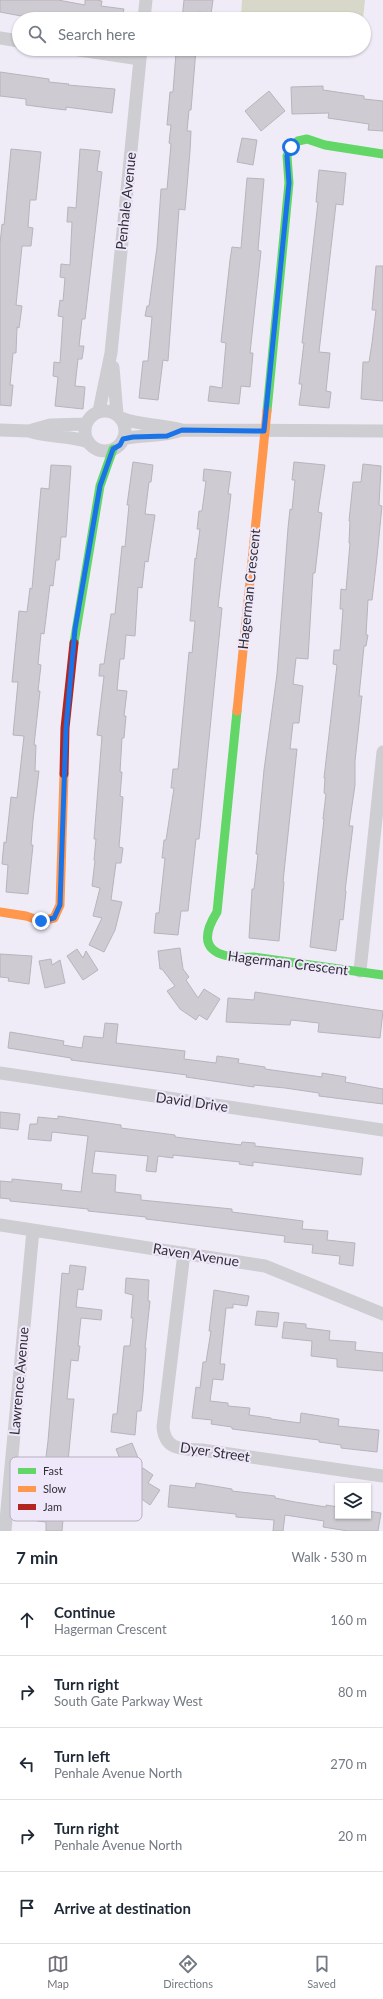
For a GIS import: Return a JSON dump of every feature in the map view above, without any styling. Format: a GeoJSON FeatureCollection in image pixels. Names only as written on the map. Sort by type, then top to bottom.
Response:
{"type":"FeatureCollection","features":[{"type":"Feature","properties":{"kind":"street"},"geometry":{"type":"LineString","coordinates":[[145,12],[146,0]]}},
{"type":"Feature","properties":{"kind":"street"},"geometry":{"type":"LineString","coordinates":[[0,38],[12,40]]}},
{"type":"Feature","properties":{"kind":"street","name":"Penhale Avenue"},"geometry":{"type":"LineString","coordinates":[[99,411],[111,353],[141,56]]}},
{"type":"Feature","properties":{"kind":"street","name":"Hagerman Crescent"},"geometry":{"type":"LineString","coordinates":[[383,154],[325,144],[307,139],[298,142],[291,147],[287,156],[289,183],[217,912],[210,924],[207,934],[208,943],[213,950],[227,958],[253,957],[383,975]]}},
{"type":"Feature","properties":{"kind":"street","name":"Penhale Avenue"},"geometry":{"type":"LineString","coordinates":[[111,353],[119,416]]}},
{"type":"Feature","properties":{"kind":"street"},"geometry":{"type":"LineString","coordinates":[[88,442],[85,434],[86,424],[92,415],[99,411],[110,411],[133,423],[168,426],[182,430],[383,431]]}},
{"type":"Feature","properties":{"kind":"street"},"geometry":{"type":"LineString","coordinates":[[29,431],[44,436],[79,439],[88,442],[99,450],[113,449],[120,445],[123,439],[124,425],[119,416]]}},
{"type":"Feature","properties":{"kind":"street"},"geometry":{"type":"LineString","coordinates":[[0,430],[29,431],[50,426],[86,424]]}},
{"type":"Feature","properties":{"kind":"street"},"geometry":{"type":"LineString","coordinates":[[123,439],[133,437],[167,436],[182,430]]}},
{"type":"Feature","properties":{"kind":"street"},"geometry":{"type":"LineString","coordinates":[[0,912],[26,916],[41,921],[54,918],[60,905],[67,713],[75,629],[100,486],[113,449]]}},
{"type":"Feature","properties":{"kind":"street"},"geometry":{"type":"LineString","coordinates":[[99,450],[100,486]]}},
{"type":"Feature","properties":{"kind":"street"},"geometry":{"type":"LineString","coordinates":[[360,971],[383,752]]}},
{"type":"Feature","properties":{"kind":"street","name":"David Drive"},"geometry":{"type":"LineString","coordinates":[[0,1073],[383,1130]]}},
{"type":"Feature","properties":{"kind":"street","name":"Raven Avenue"},"geometry":{"type":"LineString","coordinates":[[0,1225],[184,1252],[266,1266],[383,1314]]}},
{"type":"Feature","properties":{"kind":"street","name":"Lawrence Avenue"},"geometry":{"type":"LineString","coordinates":[[12,1457],[32,1230]]}},
{"type":"Feature","properties":{"kind":"street","name":"Dyer Street"},"geometry":{"type":"LineString","coordinates":[[184,1252],[163,1427],[164,1435],[168,1442],[175,1447],[184,1449],[202,1450],[383,1476]]}},
{"type":"Feature","properties":{"kind":"street","name":"Lawrence Avenue"},"geometry":{"type":"LineString","coordinates":[[5,1531],[10,1475]]}},
{"type":"Feature","properties":{"kind":"shaded area"},"geometry":{"type":"Polygon","coordinates":[[[242,0],[365,0],[364,12],[241,12],[242,0]]]}},
{"type":"Feature","properties":{"kind":"building"},"geometry":{"type":"Polygon","coordinates":[[[0,0],[58,0],[85,5],[85,0],[96,0],[102,1],[101,6],[124,9],[123,12],[12,12],[12,14],[0,12],[0,0]]]}},
{"type":"Feature","properties":{"kind":"building"},"geometry":{"type":"Polygon","coordinates":[[[184,0],[213,0],[211,12],[183,12],[184,0]]]}},
{"type":"Feature","properties":{"kind":"building"},"geometry":{"type":"Polygon","coordinates":[[[176,56],[195,56],[191,110],[189,110],[187,131],[191,131],[185,210],[179,209],[168,361],[163,360],[158,400],[139,398],[143,361],[148,361],[152,317],[145,316],[147,306],[149,306],[157,247],[161,189],[167,189],[171,125],[167,125],[170,92],[173,92],[176,56]]]}},
{"type":"Feature","properties":{"kind":"building"},"geometry":{"type":"Polygon","coordinates":[[[0,72],[49,79],[49,82],[69,84],[68,85],[115,89],[112,113],[66,107],[66,110],[26,105],[26,99],[0,96],[0,72]]]}},
{"type":"Feature","properties":{"kind":"building"},"geometry":{"type":"Polygon","coordinates":[[[323,86],[323,90],[364,96],[364,99],[383,101],[383,131],[368,130],[369,124],[328,118],[329,113],[292,114],[291,87],[323,86]]]}},
{"type":"Feature","properties":{"kind":"building"},"geometry":{"type":"Polygon","coordinates":[[[269,91],[285,111],[261,131],[245,111],[269,91]]]}},
{"type":"Feature","properties":{"kind":"building"},"geometry":{"type":"Polygon","coordinates":[[[242,138],[257,140],[253,165],[237,162],[242,138]]]}},
{"type":"Feature","properties":{"kind":"building"},"geometry":{"type":"Polygon","coordinates":[[[11,149],[41,152],[36,200],[30,200],[28,227],[33,228],[31,246],[22,246],[16,305],[22,306],[19,328],[17,327],[16,353],[13,353],[10,385],[13,385],[11,406],[0,405],[0,244],[2,224],[4,225],[11,149]]]}},
{"type":"Feature","properties":{"kind":"building"},"geometry":{"type":"Polygon","coordinates":[[[80,149],[100,151],[97,171],[102,172],[85,319],[82,319],[79,346],[84,346],[82,359],[78,359],[75,386],[85,387],[83,409],[55,406],[58,377],[53,376],[54,362],[60,363],[63,317],[58,316],[60,300],[63,301],[65,278],[60,277],[61,264],[70,265],[72,222],[67,222],[68,207],[76,208],[80,149]]]}},
{"type":"Feature","properties":{"kind":"building"},"geometry":{"type":"Polygon","coordinates":[[[319,170],[346,173],[343,205],[336,204],[319,352],[330,353],[326,391],[331,392],[329,408],[299,405],[302,384],[299,384],[304,343],[302,343],[318,202],[316,202],[319,170]]]}},
{"type":"Feature","properties":{"kind":"building"},"geometry":{"type":"Polygon","coordinates":[[[247,178],[264,179],[258,250],[261,251],[250,353],[253,353],[250,387],[241,386],[239,404],[208,401],[210,386],[222,388],[226,343],[221,342],[230,260],[232,247],[241,248],[247,178]]]}},
{"type":"Feature","properties":{"kind":"building"},"geometry":{"type":"Polygon","coordinates":[[[376,266],[383,266],[383,401],[361,399],[363,362],[369,362],[376,310],[372,310],[376,266]]]}},
{"type":"Feature","properties":{"kind":"building"},"geometry":{"type":"Polygon","coordinates":[[[133,462],[153,465],[151,482],[149,482],[145,514],[155,515],[148,562],[145,561],[142,588],[138,587],[135,636],[126,635],[124,659],[120,659],[117,690],[127,691],[120,772],[122,772],[120,796],[123,797],[119,847],[123,848],[121,863],[116,863],[111,900],[122,902],[115,930],[104,952],[89,945],[102,918],[93,916],[100,888],[92,886],[95,861],[96,839],[94,839],[102,736],[97,735],[104,676],[99,676],[100,664],[104,664],[111,614],[115,614],[122,546],[125,547],[129,505],[127,505],[133,462]]]}},
{"type":"Feature","properties":{"kind":"building"},"geometry":{"type":"Polygon","coordinates":[[[294,462],[325,465],[318,512],[322,513],[315,573],[313,573],[308,659],[296,658],[293,684],[303,686],[299,723],[293,723],[290,749],[297,749],[283,882],[279,941],[249,938],[252,889],[254,889],[258,854],[256,854],[264,770],[277,674],[288,528],[290,509],[292,510],[295,480],[292,480],[294,462]]]}},
{"type":"Feature","properties":{"kind":"building"},"geometry":{"type":"Polygon","coordinates":[[[363,464],[381,466],[379,505],[382,506],[372,600],[368,600],[366,635],[368,635],[366,646],[364,646],[359,696],[362,696],[355,761],[355,785],[349,826],[353,826],[343,920],[340,919],[336,951],[310,947],[324,819],[326,794],[324,793],[324,778],[337,665],[333,664],[334,650],[340,650],[343,609],[340,609],[341,589],[346,590],[350,543],[349,521],[353,482],[361,482],[363,464]]]}},
{"type":"Feature","properties":{"kind":"building"},"geometry":{"type":"Polygon","coordinates":[[[51,465],[71,466],[66,537],[61,537],[59,560],[56,560],[53,586],[50,585],[44,634],[41,633],[38,664],[41,665],[38,691],[40,691],[34,745],[36,745],[35,771],[39,771],[33,820],[31,845],[33,845],[28,894],[6,892],[8,865],[2,864],[11,797],[17,798],[24,736],[13,735],[18,682],[12,682],[19,611],[27,612],[30,588],[32,589],[41,488],[49,489],[51,465]]]}},
{"type":"Feature","properties":{"kind":"building"},"geometry":{"type":"Polygon","coordinates":[[[204,469],[231,472],[228,494],[231,494],[218,607],[222,608],[199,839],[196,839],[188,911],[181,911],[178,935],[154,933],[156,913],[159,913],[165,858],[162,858],[164,840],[166,840],[174,788],[171,788],[173,769],[178,769],[189,652],[192,653],[195,621],[190,621],[195,558],[196,559],[200,529],[197,529],[199,511],[202,511],[206,481],[203,481],[204,469]]]}},
{"type":"Feature","properties":{"kind":"building"},"geometry":{"type":"Polygon","coordinates":[[[180,948],[183,969],[189,977],[186,980],[198,998],[204,989],[220,999],[207,1020],[199,1015],[196,1020],[180,1009],[167,991],[175,986],[162,969],[160,969],[158,951],[180,948]]]}},
{"type":"Feature","properties":{"kind":"building"},"geometry":{"type":"Polygon","coordinates":[[[77,949],[83,958],[86,951],[98,970],[83,980],[67,956],[77,949]]]}},
{"type":"Feature","properties":{"kind":"building"},"geometry":{"type":"Polygon","coordinates":[[[0,954],[32,956],[29,984],[8,981],[9,978],[0,977],[0,954]]]}},
{"type":"Feature","properties":{"kind":"building"},"geometry":{"type":"Polygon","coordinates":[[[51,959],[52,965],[60,960],[65,983],[45,988],[39,961],[51,959]]]}},
{"type":"Feature","properties":{"kind":"building"},"geometry":{"type":"Polygon","coordinates":[[[255,992],[383,1011],[380,1038],[318,1032],[319,1023],[291,1020],[290,1025],[226,1022],[228,998],[254,1000],[255,992]]]}},
{"type":"Feature","properties":{"kind":"building"},"geometry":{"type":"Polygon","coordinates":[[[105,1023],[118,1024],[116,1043],[185,1051],[184,1059],[216,1063],[217,1056],[239,1059],[238,1063],[265,1067],[265,1069],[322,1077],[322,1073],[346,1077],[345,1082],[383,1089],[383,1104],[319,1096],[319,1093],[285,1088],[254,1085],[254,1087],[186,1077],[187,1075],[71,1060],[71,1058],[8,1048],[10,1032],[64,1041],[63,1045],[82,1048],[84,1036],[103,1038],[105,1023]]]}},
{"type":"Feature","properties":{"kind":"building"},"geometry":{"type":"Polygon","coordinates":[[[0,1112],[20,1114],[18,1130],[0,1128],[0,1112]]]}},
{"type":"Feature","properties":{"kind":"building"},"geometry":{"type":"Polygon","coordinates":[[[58,1116],[121,1125],[121,1128],[175,1135],[175,1137],[241,1145],[242,1142],[255,1143],[255,1146],[363,1158],[361,1175],[253,1162],[253,1166],[239,1164],[240,1162],[173,1155],[173,1158],[158,1156],[156,1172],[146,1171],[148,1156],[95,1151],[92,1173],[116,1175],[115,1192],[141,1195],[141,1200],[232,1209],[232,1212],[303,1221],[302,1229],[328,1231],[327,1240],[355,1243],[353,1266],[339,1264],[340,1256],[312,1253],[313,1245],[284,1242],[285,1236],[146,1219],[146,1217],[88,1211],[88,1209],[10,1201],[10,1199],[0,1198],[0,1181],[12,1182],[12,1179],[62,1184],[61,1190],[81,1192],[88,1136],[52,1132],[51,1141],[28,1139],[30,1124],[37,1124],[38,1117],[58,1119],[58,1116]]]}},
{"type":"Feature","properties":{"kind":"building"},"geometry":{"type":"Polygon","coordinates":[[[70,1265],[86,1267],[83,1290],[78,1289],[76,1307],[102,1310],[101,1320],[81,1318],[78,1361],[71,1360],[67,1399],[74,1399],[68,1457],[46,1457],[62,1273],[69,1274],[70,1265]]]}},
{"type":"Feature","properties":{"kind":"building"},"geometry":{"type":"Polygon","coordinates":[[[126,1278],[149,1280],[148,1301],[150,1301],[145,1348],[143,1393],[141,1411],[137,1411],[135,1435],[111,1432],[113,1414],[117,1414],[124,1346],[130,1346],[133,1318],[131,1318],[133,1295],[125,1293],[126,1278]]]}},
{"type":"Feature","properties":{"kind":"building"},"geometry":{"type":"Polygon","coordinates":[[[214,1290],[249,1296],[247,1306],[233,1304],[233,1308],[226,1308],[220,1364],[225,1364],[223,1380],[213,1379],[210,1401],[228,1403],[228,1406],[250,1408],[249,1415],[271,1419],[300,1423],[301,1413],[339,1419],[338,1426],[379,1430],[377,1452],[341,1448],[341,1445],[319,1442],[319,1440],[232,1429],[232,1427],[211,1424],[212,1420],[192,1418],[196,1387],[200,1388],[203,1362],[206,1362],[211,1331],[209,1331],[214,1290]]]}},
{"type":"Feature","properties":{"kind":"building"},"geometry":{"type":"Polygon","coordinates":[[[257,1311],[279,1313],[277,1327],[255,1325],[257,1311]]]}},
{"type":"Feature","properties":{"kind":"building"},"geometry":{"type":"Polygon","coordinates":[[[284,1322],[306,1324],[306,1328],[330,1331],[329,1340],[356,1342],[355,1350],[383,1353],[383,1371],[337,1367],[337,1359],[311,1356],[312,1341],[282,1338],[284,1322]]]}},
{"type":"Feature","properties":{"kind":"building"},"geometry":{"type":"Polygon","coordinates":[[[132,1443],[138,1457],[119,1457],[116,1449],[132,1443]]]}},
{"type":"Feature","properties":{"kind":"building"},"geometry":{"type":"Polygon","coordinates":[[[143,1468],[153,1475],[148,1483],[160,1490],[150,1505],[142,1499],[143,1468]]]}},
{"type":"Feature","properties":{"kind":"building"},"geometry":{"type":"Polygon","coordinates":[[[196,1483],[232,1489],[232,1491],[275,1496],[275,1498],[295,1502],[326,1507],[326,1505],[335,1506],[335,1519],[371,1519],[371,1511],[381,1513],[378,1531],[348,1531],[323,1527],[324,1521],[285,1515],[283,1531],[273,1531],[274,1520],[236,1517],[236,1514],[168,1507],[170,1485],[195,1488],[196,1483]]]}},
{"type":"Feature","properties":{"kind":"building"},"geometry":{"type":"Polygon","coordinates":[[[37,1521],[63,1521],[62,1531],[46,1531],[46,1522],[37,1521]]]}},
{"type":"Feature","properties":{"kind":"traffic: fast"},"geometry":{"type":"LineString","coordinates":[[267,411],[289,183],[287,156],[291,147],[298,141],[307,139],[325,145],[383,154]]}},
{"type":"Feature","properties":{"kind":"traffic: fast"},"geometry":{"type":"LineString","coordinates":[[74,643],[100,486],[113,449]]}},
{"type":"Feature","properties":{"kind":"traffic: fast"},"geometry":{"type":"LineString","coordinates":[[237,711],[217,912],[210,925],[208,935],[209,943],[213,950],[220,954],[229,956],[253,957],[383,975]]}},
{"type":"Feature","properties":{"kind":"traffic: slow"},"geometry":{"type":"LineString","coordinates":[[237,711],[267,411]]}},
{"type":"Feature","properties":{"kind":"traffic: slow"},"geometry":{"type":"LineString","coordinates":[[0,912],[26,916],[41,921],[54,918],[60,905],[64,774]]}},
{"type":"Feature","properties":{"kind":"traffic: jam"},"geometry":{"type":"LineString","coordinates":[[64,774],[65,728],[74,643]]}},
{"type":"Feature","properties":{"kind":"route"},"geometry":{"type":"LineString","coordinates":[[41,921],[54,918],[60,905],[66,728],[75,629],[100,486],[113,449],[120,445],[123,439],[133,437],[167,436],[182,430],[264,431],[289,183],[287,156],[291,147]]}}]}
